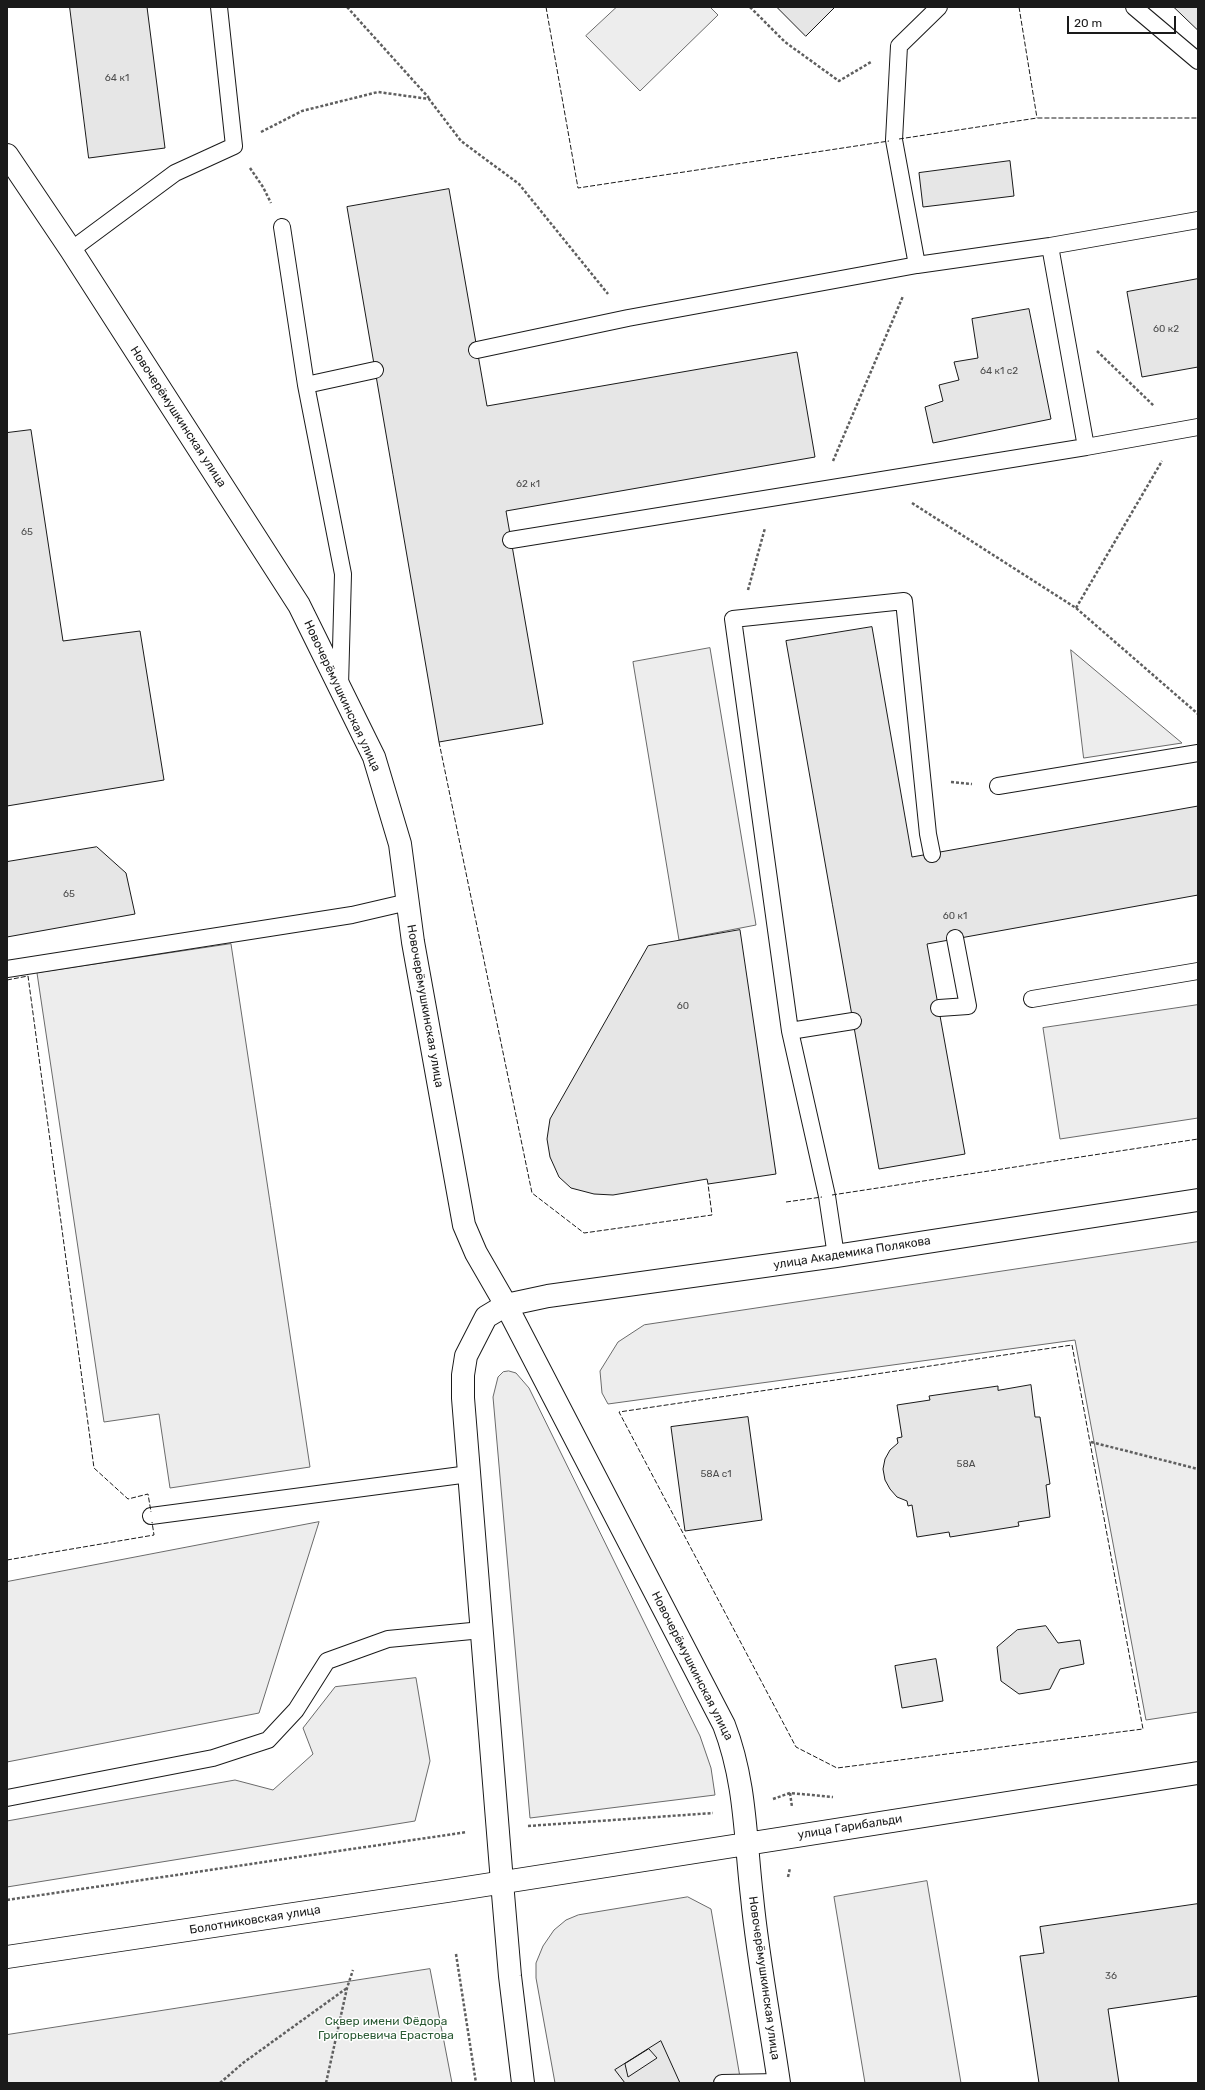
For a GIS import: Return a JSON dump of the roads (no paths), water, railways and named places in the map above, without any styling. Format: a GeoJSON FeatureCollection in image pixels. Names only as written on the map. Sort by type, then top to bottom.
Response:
{"type":"FeatureCollection","features":[{"type":"Feature","properties":{"kind":"street","name":"Новочерёмушкинская улица"},"geometry":{"type":"LineString","coordinates":[[7,155],[71,250],[299,605],[374,757],[387,796],[400,844],[413,942],[464,1225],[476,1254],[506,1305],[724,1725],[734,1752],[745,1811],[752,1899],[779,2082]]}},
{"type":"Feature","properties":{"kind":"street","name":"улица Академика Полякова"},"geometry":{"type":"LineString","coordinates":[[506,1305],[548,1296],[836,1256],[1198,1200]]}},
{"type":"Feature","properties":{"kind":"street"},"geometry":{"type":"LineString","coordinates":[[506,1305],[486,1317],[466,1356],[463,1375],[463,1398],[510,1976],[524,2083]]}},
{"type":"Feature","properties":{"kind":"street","name":"улица Гарибальди"},"geometry":{"type":"LineString","coordinates":[[502,1882],[1198,1773]]}},
{"type":"Feature","properties":{"kind":"street","name":"Болотниковская улица"},"geometry":{"type":"LineString","coordinates":[[7,1957],[502,1882]]}},
{"type":"Feature","properties":{"kind":"lane"},"geometry":{"type":"LineString","coordinates":[[71,250],[175,173],[234,146],[219,7]]}},
{"type":"Feature","properties":{"kind":"lane"},"geometry":{"type":"LineString","coordinates":[[917,265],[894,140],[899,46],[939,7]]}},
{"type":"Feature","properties":{"kind":"lane"},"geometry":{"type":"LineString","coordinates":[[1134,7],[1198,61]]}},
{"type":"Feature","properties":{"kind":"lane"},"geometry":{"type":"LineString","coordinates":[[477,350],[628,318],[917,265],[1050,246],[1198,220]]}},
{"type":"Feature","properties":{"kind":"lane"},"geometry":{"type":"LineString","coordinates":[[282,227],[306,385],[343,574],[340,689]]}},
{"type":"Feature","properties":{"kind":"lane"},"geometry":{"type":"LineString","coordinates":[[1050,246],[1086,447]]}},
{"type":"Feature","properties":{"kind":"lane"},"geometry":{"type":"LineString","coordinates":[[306,385],[375,370]]}},
{"type":"Feature","properties":{"kind":"lane"},"geometry":{"type":"LineString","coordinates":[[511,540],[772,499],[1198,427]]}},
{"type":"Feature","properties":{"kind":"lane"},"geometry":{"type":"LineString","coordinates":[[836,1256],[827,1196],[790,1031],[733,619],[904,601],[928,834],[932,854]]}},
{"type":"Feature","properties":{"kind":"lane"},"geometry":{"type":"LineString","coordinates":[[998,786],[1198,753]]}},
{"type":"Feature","properties":{"kind":"lane"},"geometry":{"type":"LineString","coordinates":[[7,969],[352,915],[408,902]]}},
{"type":"Feature","properties":{"kind":"lane"},"geometry":{"type":"LineString","coordinates":[[939,1008],[968,1006],[955,938]]}},
{"type":"Feature","properties":{"kind":"lane"},"geometry":{"type":"LineString","coordinates":[[1032,998],[1198,971]]}},
{"type":"Feature","properties":{"kind":"lane"},"geometry":{"type":"LineString","coordinates":[[790,1031],[853,1020]]}},
{"type":"Feature","properties":{"kind":"lane"},"geometry":{"type":"LineString","coordinates":[[151,1516],[469,1474]]}},
{"type":"Feature","properties":{"kind":"lane"},"geometry":{"type":"LineString","coordinates":[[7,1798],[213,1758],[268,1740],[296,1710],[327,1661],[388,1639],[482,1630]]}},
{"type":"Feature","properties":{"kind":"lane"},"geometry":{"type":"LineString","coordinates":[[722,2083],[779,2082]]}},
{"type":"Feature","properties":{"kind":"park label","name":"Сквер имени Фёдора Григорьевича Ерастова"},"geometry":{"type":"Point","coordinates":[386,2029]}}]}
